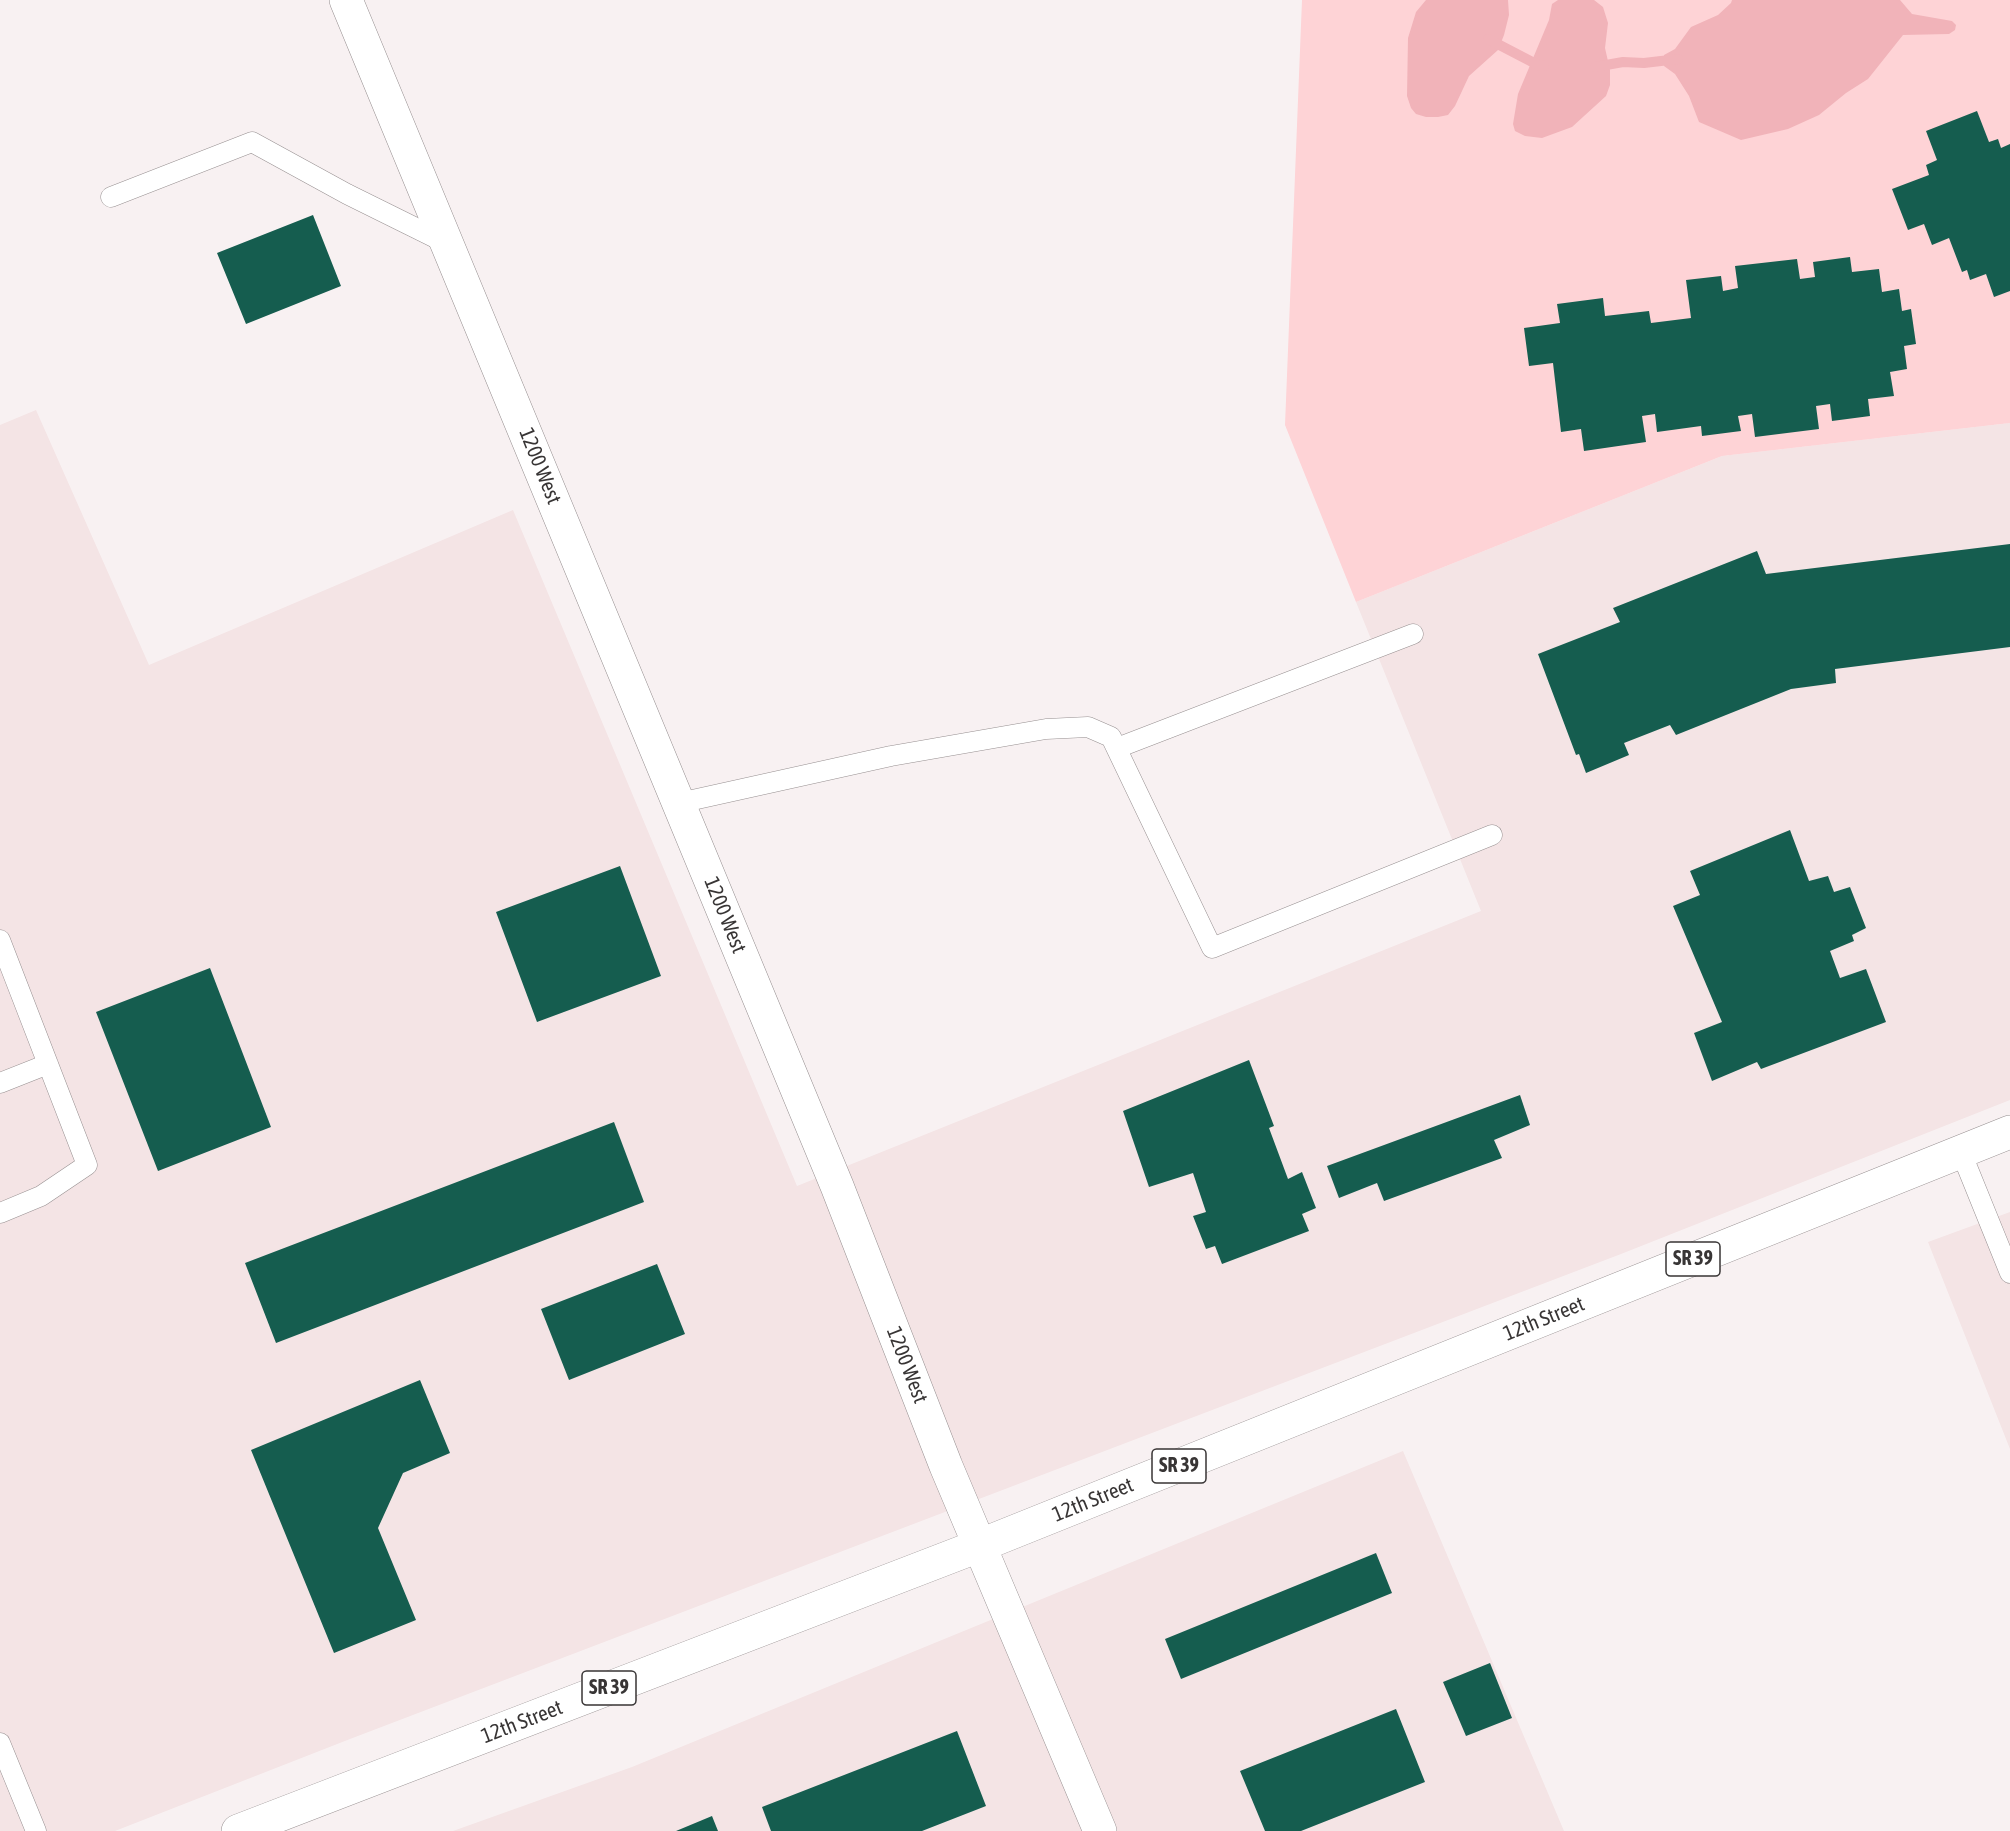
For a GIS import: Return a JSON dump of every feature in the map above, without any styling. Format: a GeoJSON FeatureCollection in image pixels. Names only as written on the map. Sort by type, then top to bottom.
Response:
{"type":"FeatureCollection","features":[{"type":"Feature","properties":{"kind":"street","name":"1200 West"},"geometry":{"type":"LineString","coordinates":[[346,0],[848,1212],[946,1466],[1100,1831]]}},
{"type":"Feature","properties":{"kind":"street","name":"12th Street"},"geometry":{"type":"LineString","coordinates":[[238,1831],[981,1545],[2010,1132]]}},
{"type":"Feature","properties":{"kind":"lane"},"geometry":{"type":"LineString","coordinates":[[111,197],[252,142],[347,194],[449,244]]}},
{"type":"Feature","properties":{"kind":"lane"},"geometry":{"type":"LineString","coordinates":[[1117,748],[1413,634]]}},
{"type":"Feature","properties":{"kind":"lane"},"geometry":{"type":"LineString","coordinates":[[679,803],[891,756],[1046,729],[1088,727],[1112,737],[1212,948],[1492,835]]}},
{"type":"Feature","properties":{"kind":"lane"},"geometry":{"type":"LineString","coordinates":[[0,940],[87,1165],[41,1196],[0,1213]]}},
{"type":"Feature","properties":{"kind":"lane"},"geometry":{"type":"LineString","coordinates":[[0,1083],[48,1064]]}},
{"type":"Feature","properties":{"kind":"lane"},"geometry":{"type":"LineString","coordinates":[[1961,1152],[2010,1273]]}},
{"type":"Feature","properties":{"kind":"lane"},"geometry":{"type":"LineString","coordinates":[[0,1743],[36,1831]]}},
{"type":"Feature","properties":{"kind":"shaded area"},"geometry":{"type":"Polygon","coordinates":[[[1302,0],[2010,0],[2010,423],[1722,456],[1356,602],[1285,425],[1302,0]]]}},
{"type":"Feature","properties":{"kind":"shaded area"},"geometry":{"type":"Polygon","coordinates":[[[1426,0],[1508,0],[1509,15],[1498,50],[1469,76],[1455,106],[1448,115],[1438,117],[1416,114],[1407,96],[1408,38],[1416,12],[1426,0]]]}},
{"type":"Feature","properties":{"kind":"shaded area"},"geometry":{"type":"Polygon","coordinates":[[[1558,0],[1594,0],[1603,7],[1608,23],[1605,48],[1610,70],[1610,85],[1606,96],[1572,127],[1542,138],[1525,136],[1515,131],[1513,124],[1518,94],[1549,20],[1552,4],[1558,0]]]}},
{"type":"Feature","properties":{"kind":"shaded area"},"geometry":{"type":"Polygon","coordinates":[[[1732,0],[1900,0],[1912,14],[1952,21],[1956,25],[1955,30],[1949,34],[1903,35],[1868,79],[1819,115],[1788,129],[1741,140],[1699,122],[1689,96],[1675,74],[1664,66],[1664,55],[1675,49],[1691,27],[1718,15],[1732,0]]]}},
{"type":"Feature","properties":{"kind":"shaded area"},"geometry":{"type":"Polygon","coordinates":[[[36,410],[149,665],[513,510],[797,1186],[1481,911],[1356,602],[1722,456],[2010,423],[2010,1100],[1621,1254],[350,1739],[115,1831],[0,1831],[0,425],[36,410]]]}},
{"type":"Feature","properties":{"kind":"shaded area"},"geometry":{"type":"Polygon","coordinates":[[[2010,1212],[2010,1449],[1928,1242],[2010,1212]]]}},
{"type":"Feature","properties":{"kind":"shaded area"},"geometry":{"type":"Polygon","coordinates":[[[1403,1451],[1564,1831],[453,1831],[632,1767],[1403,1451]]]}},
{"type":"Feature","properties":{"kind":"building"},"geometry":{"type":"Polygon","coordinates":[[[1977,111],[1989,142],[1998,139],[2001,148],[2010,144],[2010,291],[1994,297],[1986,274],[1970,280],[1967,270],[1962,272],[1949,238],[1932,245],[1924,224],[1908,230],[1892,189],[1929,175],[1926,165],[1937,160],[1926,131],[1977,111]]]}},
{"type":"Feature","properties":{"kind":"building"},"geometry":{"type":"Polygon","coordinates":[[[313,215],[341,286],[246,324],[217,253],[313,215]]]}},
{"type":"Feature","properties":{"kind":"building"},"geometry":{"type":"Polygon","coordinates":[[[1850,257],[1852,272],[1879,269],[1882,292],[1899,289],[1902,311],[1911,309],[1916,344],[1904,346],[1907,369],[1890,372],[1894,396],[1868,399],[1870,416],[1832,421],[1830,404],[1816,406],[1819,429],[1755,437],[1752,414],[1738,416],[1741,431],[1702,436],[1701,426],[1657,432],[1655,414],[1642,416],[1646,442],[1584,451],[1581,429],[1561,432],[1553,363],[1529,366],[1524,328],[1560,323],[1557,304],[1603,298],[1605,316],[1649,311],[1651,323],[1691,318],[1686,280],[1721,276],[1723,291],[1738,288],[1735,266],[1797,259],[1800,279],[1815,277],[1813,262],[1850,257]]]}},
{"type":"Feature","properties":{"kind":"building"},"geometry":{"type":"Polygon","coordinates":[[[2010,544],[2010,647],[1835,669],[1836,683],[1791,689],[1676,735],[1670,725],[1624,743],[1629,755],[1586,773],[1579,754],[1576,755],[1538,654],[1620,622],[1613,608],[1757,551],[1766,574],[2010,544]]]}},
{"type":"Feature","properties":{"kind":"building"},"geometry":{"type":"Polygon","coordinates":[[[1790,830],[1809,881],[1828,876],[1834,892],[1850,887],[1866,928],[1852,935],[1854,941],[1830,951],[1840,978],[1866,969],[1886,1022],[1761,1069],[1757,1062],[1712,1081],[1694,1033],[1722,1022],[1673,906],[1700,895],[1690,871],[1790,830]]]}},
{"type":"Feature","properties":{"kind":"building"},"geometry":{"type":"Polygon","coordinates":[[[620,866],[661,976],[537,1022],[496,912],[620,866]]]}},
{"type":"Feature","properties":{"kind":"building"},"geometry":{"type":"Polygon","coordinates":[[[210,968],[271,1127],[158,1171],[96,1012],[210,968]]]}},
{"type":"Feature","properties":{"kind":"building"},"geometry":{"type":"Polygon","coordinates":[[[1249,1060],[1274,1126],[1269,1128],[1288,1179],[1302,1172],[1316,1208],[1302,1214],[1309,1231],[1222,1264],[1215,1246],[1206,1249],[1193,1216],[1206,1212],[1193,1173],[1149,1187],[1123,1111],[1249,1060]]]}},
{"type":"Feature","properties":{"kind":"building"},"geometry":{"type":"Polygon","coordinates":[[[1520,1095],[1530,1125],[1494,1140],[1502,1158],[1384,1201],[1377,1183],[1339,1198],[1327,1166],[1520,1095]]]}},
{"type":"Feature","properties":{"kind":"building"},"geometry":{"type":"Polygon","coordinates":[[[614,1122],[644,1202],[276,1343],[245,1263],[614,1122]]]}},
{"type":"Feature","properties":{"kind":"building"},"geometry":{"type":"Polygon","coordinates":[[[657,1264],[685,1334],[569,1380],[541,1309],[657,1264]]]}},
{"type":"Feature","properties":{"kind":"building"},"geometry":{"type":"Polygon","coordinates":[[[420,1380],[450,1453],[403,1473],[378,1528],[416,1620],[334,1653],[251,1450],[420,1380]]]}},
{"type":"Feature","properties":{"kind":"building"},"geometry":{"type":"Polygon","coordinates":[[[1376,1553],[1392,1593],[1181,1679],[1165,1639],[1376,1553]]]}},
{"type":"Feature","properties":{"kind":"building"},"geometry":{"type":"Polygon","coordinates":[[[1490,1663],[1512,1718],[1466,1736],[1443,1682],[1490,1663]]]}},
{"type":"Feature","properties":{"kind":"building"},"geometry":{"type":"Polygon","coordinates":[[[1396,1709],[1425,1782],[1301,1831],[1265,1831],[1240,1771],[1396,1709]]]}},
{"type":"Feature","properties":{"kind":"building"},"geometry":{"type":"Polygon","coordinates":[[[957,1731],[986,1806],[922,1831],[771,1831],[762,1807],[957,1731]]]}},
{"type":"Feature","properties":{"kind":"building"},"geometry":{"type":"Polygon","coordinates":[[[712,1816],[718,1831],[676,1831],[712,1816]]]}},
{"type":"Feature","properties":{"kind":"waterway"},"geometry":{"type":"LineString","coordinates":[[1488,39],[1544,66]]}},
{"type":"Feature","properties":{"kind":"waterway"},"geometry":{"type":"LineString","coordinates":[[1595,67],[1623,62],[1644,63],[1678,59]]}}]}
